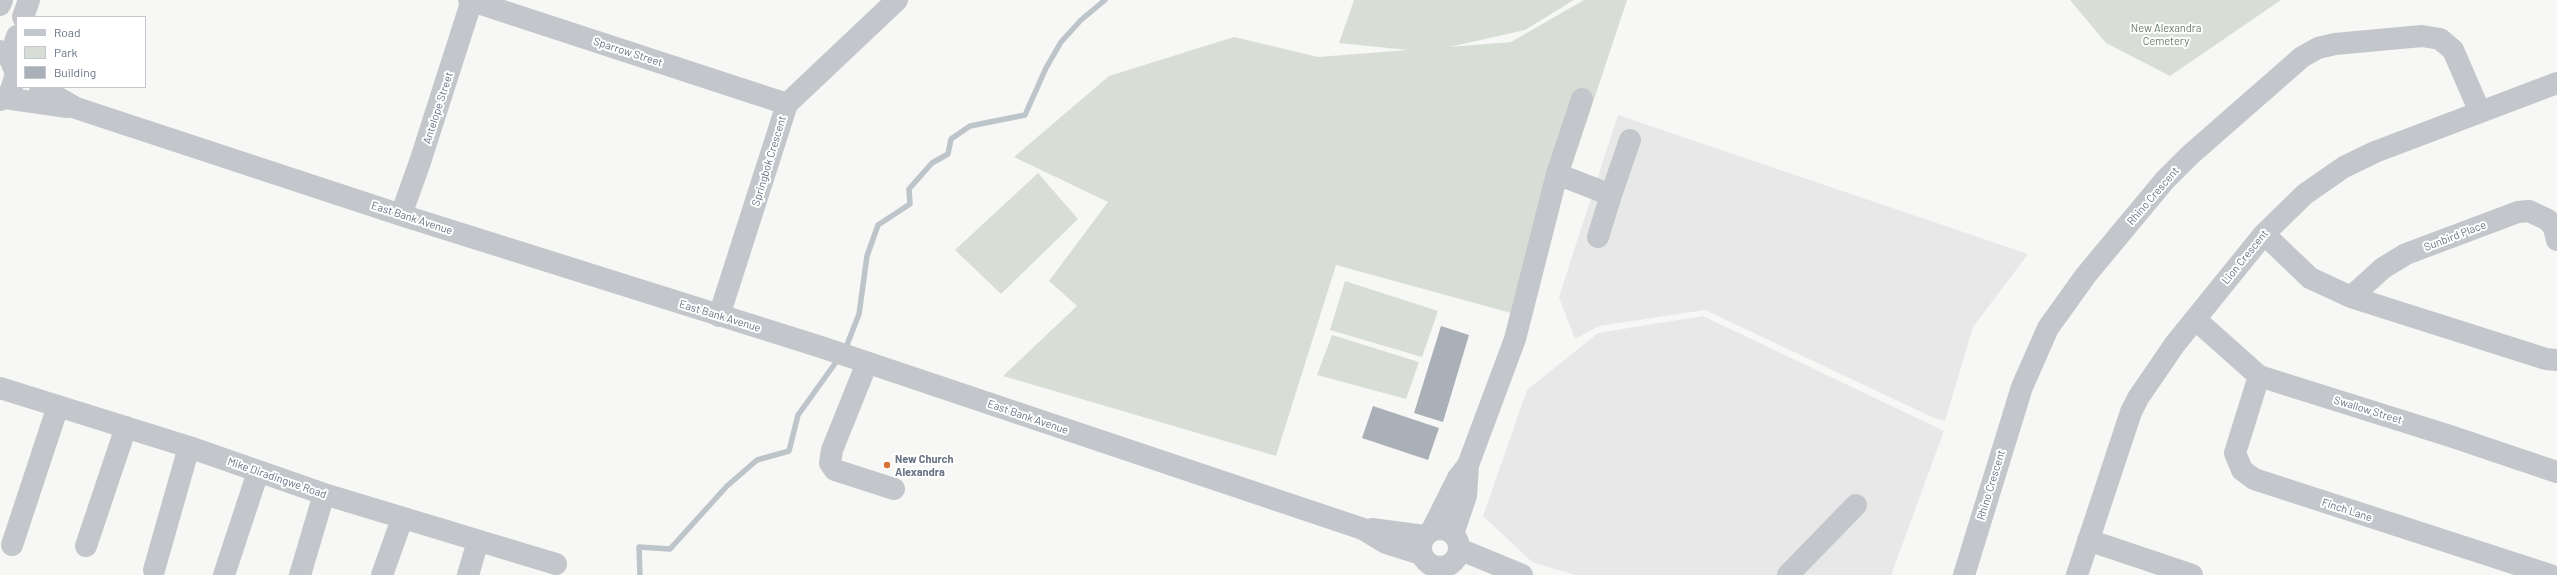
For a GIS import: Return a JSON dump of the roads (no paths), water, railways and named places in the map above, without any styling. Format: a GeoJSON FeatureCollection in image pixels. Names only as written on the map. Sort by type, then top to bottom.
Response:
{"type":"FeatureCollection","features":[{"type":"Feature","properties":{"kind":"street"},"geometry":{"type":"LineString","coordinates":[[0,5],[2,0]]}},
{"type":"Feature","properties":{"kind":"street"},"geometry":{"type":"LineString","coordinates":[[23,16],[29,0]]}},
{"type":"Feature","properties":{"kind":"street","name":"Sparrow Street"},"geometry":{"type":"LineString","coordinates":[[471,0],[787,104]]}},
{"type":"Feature","properties":{"kind":"street","name":"Antelope Street"},"geometry":{"type":"LineString","coordinates":[[401,215],[420,162],[471,0]]}},
{"type":"Feature","properties":{"kind":"street","name":"Springbok Crescent"},"geometry":{"type":"LineString","coordinates":[[719,316],[787,104],[897,0]]}},
{"type":"Feature","properties":{"kind":"street","name":"Rhino Crescent"},"geometry":{"type":"LineString","coordinates":[[1964,575],[2022,387],[2048,328],[2086,275],[2165,180],[2190,155],[2302,57],[2318,48],[2335,44],[2422,36],[2440,39],[2453,50],[2480,112]]}},
{"type":"Feature","properties":{"kind":"street"},"geometry":{"type":"LineString","coordinates":[[3,99],[14,87],[11,64],[16,41]]}},
{"type":"Feature","properties":{"kind":"street","name":"Lion Crescent"},"geometry":{"type":"LineString","coordinates":[[2077,575],[2138,398],[2195,319],[2264,234],[2305,194],[2344,167],[2375,152],[2557,83]]}},
{"type":"Feature","properties":{"kind":"street","name":"East Bank Avenue"},"geometry":{"type":"LineString","coordinates":[[42,88],[76,108]]}},
{"type":"Feature","properties":{"kind":"street","name":"East Bank Avenue"},"geometry":{"type":"LineString","coordinates":[[3,99],[76,108],[401,215],[821,347],[1363,529],[1386,543],[1522,575]]}},
{"type":"Feature","properties":{"kind":"street"},"geometry":{"type":"LineString","coordinates":[[1436,554],[1458,478],[1468,465],[1515,339],[1557,174],[1582,100]]}},
{"type":"Feature","properties":{"kind":"street"},"geometry":{"type":"LineString","coordinates":[[1598,237],[1630,140]]}},
{"type":"Feature","properties":{"kind":"street"},"geometry":{"type":"LineString","coordinates":[[1557,174],[1611,195]]}},
{"type":"Feature","properties":{"kind":"street","name":"Sunbird Place"},"geometry":{"type":"LineString","coordinates":[[2351,297],[2383,268],[2406,254],[2518,212],[2529,212],[2548,220],[2554,228],[2557,240]]}},
{"type":"Feature","properties":{"kind":"street"},"geometry":{"type":"LineString","coordinates":[[2264,234],[2310,278],[2351,297],[2546,360],[2557,360]]}},
{"type":"Feature","properties":{"kind":"street","name":"Swallow Street"},"geometry":{"type":"LineString","coordinates":[[2195,319],[2259,376],[2450,436],[2557,472]]}},
{"type":"Feature","properties":{"kind":"street"},"geometry":{"type":"LineString","coordinates":[[861,361],[832,450],[830,463],[835,470],[894,489]]}},
{"type":"Feature","properties":{"kind":"street","name":"Finch Lane"},"geometry":{"type":"LineString","coordinates":[[2259,376],[2235,453],[2242,470],[2254,479],[2550,575]]}},
{"type":"Feature","properties":{"kind":"street","name":"Mike Diradingwe Road"},"geometry":{"type":"LineString","coordinates":[[0,388],[189,448],[402,519],[556,564]]}},
{"type":"Feature","properties":{"kind":"street"},"geometry":{"type":"LineString","coordinates":[[12,545],[58,406]]}},
{"type":"Feature","properties":{"kind":"street"},"geometry":{"type":"LineString","coordinates":[[86,546],[126,428]]}},
{"type":"Feature","properties":{"kind":"street"},"geometry":{"type":"LineString","coordinates":[[154,570],[189,448]]}},
{"type":"Feature","properties":{"kind":"street"},"geometry":{"type":"LineString","coordinates":[[224,575],[258,472]]}},
{"type":"Feature","properties":{"kind":"street"},"geometry":{"type":"LineString","coordinates":[[300,575],[324,494]]}},
{"type":"Feature","properties":{"kind":"street"},"geometry":{"type":"LineString","coordinates":[[1788,575],[1856,505]]}},
{"type":"Feature","properties":{"kind":"street"},"geometry":{"type":"LineString","coordinates":[[382,575],[402,519]]}},
{"type":"Feature","properties":{"kind":"street"},"geometry":{"type":"LineString","coordinates":[[2088,540],[2190,575]]}},
{"type":"Feature","properties":{"kind":"street"},"geometry":{"type":"LineString","coordinates":[[468,575],[478,541]]}},
{"type":"Feature","properties":{"kind":"street","name":"East Bank Avenue"},"geometry":{"type":"LineString","coordinates":[[1436,554],[1489,575]]}},
{"type":"Feature","properties":{"kind":"waterway"},"geometry":{"type":"LineString","coordinates":[[845,350],[859,314],[867,256],[878,225],[910,204],[909,189],[932,163],[948,154],[951,139],[970,126],[1025,115],[1046,68],[1061,42],[1081,20],[1105,0]]}},
{"type":"Feature","properties":{"kind":"waterway"},"geometry":{"type":"LineString","coordinates":[[640,575],[639,547],[670,549],[727,486],[757,460],[789,451],[798,415],[839,358]]}},
{"type":"Feature","properties":{"kind":"place","name":"New Church Alexandra"},"geometry":{"type":"Point","coordinates":[887,465]}},
{"type":"Feature","properties":{"kind":"park label","name":"New Alexandra Cemetery"},"geometry":{"type":"Point","coordinates":[2166,34]}}]}
